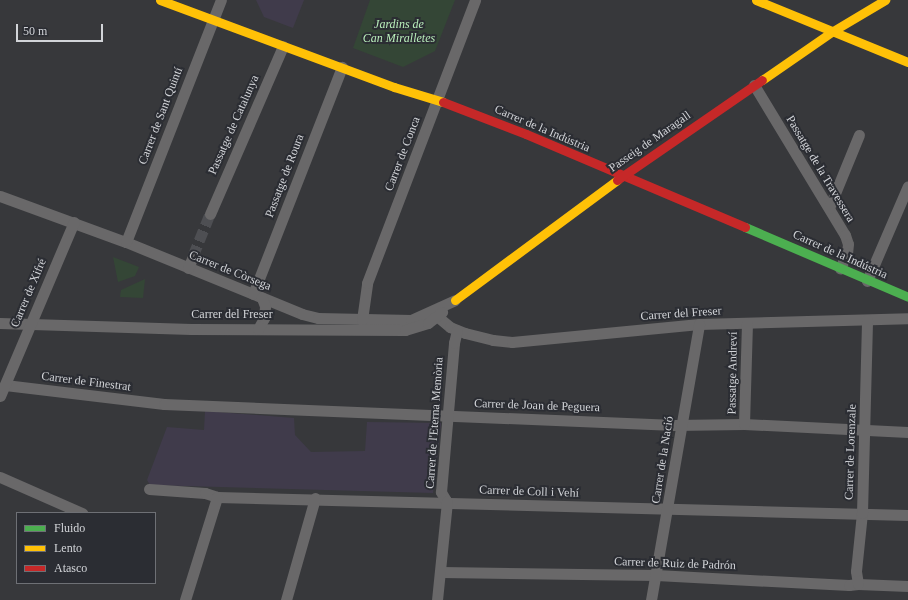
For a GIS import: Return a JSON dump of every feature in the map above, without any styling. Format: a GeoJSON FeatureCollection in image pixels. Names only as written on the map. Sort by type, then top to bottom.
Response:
{"type":"FeatureCollection","features":[{"type":"Feature","properties":{"kind":"main road","name":"Carrer de la Indústria"},"geometry":{"type":"LineString","coordinates":[[160,0],[283,46],[438,100],[526,134],[623,176],[667,193],[867,281],[908,297]]}},
{"type":"Feature","properties":{"kind":"main road"},"geometry":{"type":"LineString","coordinates":[[756,0],[774,4],[833,31],[908,62]]}},
{"type":"Feature","properties":{"kind":"main road","name":"Passeig de Maragall"},"geometry":{"type":"LineString","coordinates":[[454,300],[623,176],[833,31],[885,0]]}},
{"type":"Feature","properties":{"kind":"street","name":"Carrer de Sant Quintí"},"geometry":{"type":"LineString","coordinates":[[126,242],[221,0]]}},
{"type":"Feature","properties":{"kind":"street","name":"Carrer de Conca"},"geometry":{"type":"LineString","coordinates":[[362,320],[367,283],[475,0]]}},
{"type":"Feature","properties":{"kind":"street","name":"Passatge de Catalunya"},"geometry":{"type":"LineString","coordinates":[[210,214],[283,46]]}},
{"type":"Feature","properties":{"kind":"street","name":"Passatge de Roura"},"geometry":{"type":"LineString","coordinates":[[257,296],[342,67]]}},
{"type":"Feature","properties":{"kind":"street","name":"Passatge de la Travessera"},"geometry":{"type":"LineString","coordinates":[[754,85],[845,235],[848,244],[847,253],[840,269]]}},
{"type":"Feature","properties":{"kind":"street"},"geometry":{"type":"LineString","coordinates":[[829,208],[859,135]]}},
{"type":"Feature","properties":{"kind":"street"},"geometry":{"type":"LineString","coordinates":[[867,281],[908,186]]}},
{"type":"Feature","properties":{"kind":"street","name":"Carrer de Còrsega"},"geometry":{"type":"LineString","coordinates":[[0,196],[74,222],[302,314],[318,318],[411,320],[454,300]]}},
{"type":"Feature","properties":{"kind":"street","name":"Carrer de Xifré"},"geometry":{"type":"LineString","coordinates":[[0,396],[74,222]]}},
{"type":"Feature","properties":{"kind":"street"},"geometry":{"type":"LineString","coordinates":[[188,268],[193,256]]}},
{"type":"Feature","properties":{"kind":"street"},"geometry":{"type":"LineString","coordinates":[[257,296],[265,306],[264,318],[258,329]]}},
{"type":"Feature","properties":{"kind":"street","name":"Passeig de Maragall"},"geometry":{"type":"LineString","coordinates":[[438,317],[454,300]]}},
{"type":"Feature","properties":{"kind":"street","name":"Carrer del Freser"},"geometry":{"type":"LineString","coordinates":[[0,323],[258,329],[405,330],[420,327],[438,317],[450,327],[457,330],[493,340],[512,342],[699,324],[747,324],[908,318]]}},
{"type":"Feature","properties":{"kind":"street","name":"Carrer de Lorenzale"},"geometry":{"type":"LineString","coordinates":[[858,584],[856,571],[862,513],[867,320]]}},
{"type":"Feature","properties":{"kind":"street","name":"Carrer de la Nació"},"geometry":{"type":"LineString","coordinates":[[651,600],[699,324]]}},
{"type":"Feature","properties":{"kind":"street","name":"Passatge Andreví"},"geometry":{"type":"LineString","coordinates":[[744,424],[747,324]]}},
{"type":"Feature","properties":{"kind":"street","name":"Carrer de l'Eterna Memòria"},"geometry":{"type":"LineString","coordinates":[[447,502],[441,492],[454,344],[457,330]]}},
{"type":"Feature","properties":{"kind":"street","name":"Carrer de Finestrat"},"geometry":{"type":"LineString","coordinates":[[5,385],[164,404]]}},
{"type":"Feature","properties":{"kind":"street","name":"Carrer de Joan de Peguera"},"geometry":{"type":"LineString","coordinates":[[164,404],[447,416],[682,424],[744,424],[908,432]]}},
{"type":"Feature","properties":{"kind":"street"},"geometry":{"type":"LineString","coordinates":[[0,477],[80,512]]}},
{"type":"Feature","properties":{"kind":"street","name":"Carrer de Coll i Vehí"},"geometry":{"type":"LineString","coordinates":[[149,490],[206,493],[217,497],[315,498],[668,509],[862,513],[908,516]]}},
{"type":"Feature","properties":{"kind":"street"},"geometry":{"type":"LineString","coordinates":[[186,600],[217,497]]}},
{"type":"Feature","properties":{"kind":"street"},"geometry":{"type":"LineString","coordinates":[[286,600],[315,498]]}},
{"type":"Feature","properties":{"kind":"street"},"geometry":{"type":"LineString","coordinates":[[437,600],[447,502]]}},
{"type":"Feature","properties":{"kind":"street","name":"Carrer de Ruiz de Padrón"},"geometry":{"type":"LineString","coordinates":[[441,572],[656,575],[849,586],[858,584],[908,586]]}},
{"type":"Feature","properties":{"kind":"shaded area"},"geometry":{"type":"Polygon","coordinates":[[[256,0],[304,0],[293,28],[264,17],[256,0]]]}},
{"type":"Feature","properties":{"kind":"shaded area"},"geometry":{"type":"Polygon","coordinates":[[[205,411],[294,418],[295,435],[311,452],[365,451],[367,422],[441,423],[433,493],[150,485],[147,480],[167,427],[204,430],[205,411]]]}},
{"type":"Feature","properties":{"kind":"green space","name":"Jardins de Can Miralletes"},"geometry":{"type":"Polygon","coordinates":[[[370,0],[455,0],[435,51],[403,67],[353,48],[370,0]]]}},
{"type":"Feature","properties":{"kind":"green space"},"geometry":{"type":"Polygon","coordinates":[[[113,257],[139,267],[135,276],[118,282],[113,257]]]}},
{"type":"Feature","properties":{"kind":"green space"},"geometry":{"type":"Polygon","coordinates":[[[145,279],[143,298],[120,297],[121,290],[145,279]]]}},
{"type":"Feature","properties":{"kind":"tunnel"},"geometry":{"type":"LineString","coordinates":[[193,256],[210,214]]}},
{"type":"Feature","properties":{"kind":"traffic: fast"},"geometry":{"type":"LineString","coordinates":[[745,227],[908,297]]}},
{"type":"Feature","properties":{"kind":"traffic: slow"},"geometry":{"type":"LineString","coordinates":[[160,0],[394,87],[443,102]]}},
{"type":"Feature","properties":{"kind":"traffic: slow"},"geometry":{"type":"LineString","coordinates":[[756,0],[908,62]]}},
{"type":"Feature","properties":{"kind":"traffic: slow"},"geometry":{"type":"LineString","coordinates":[[762,80],[833,31],[885,0]]}},
{"type":"Feature","properties":{"kind":"traffic: slow"},"geometry":{"type":"LineString","coordinates":[[455,300],[617,180]]}},
{"type":"Feature","properties":{"kind":"traffic: jam"},"geometry":{"type":"LineString","coordinates":[[617,180],[762,80]]}},
{"type":"Feature","properties":{"kind":"traffic: jam"},"geometry":{"type":"LineString","coordinates":[[443,102],[526,134],[745,227]]}}]}
